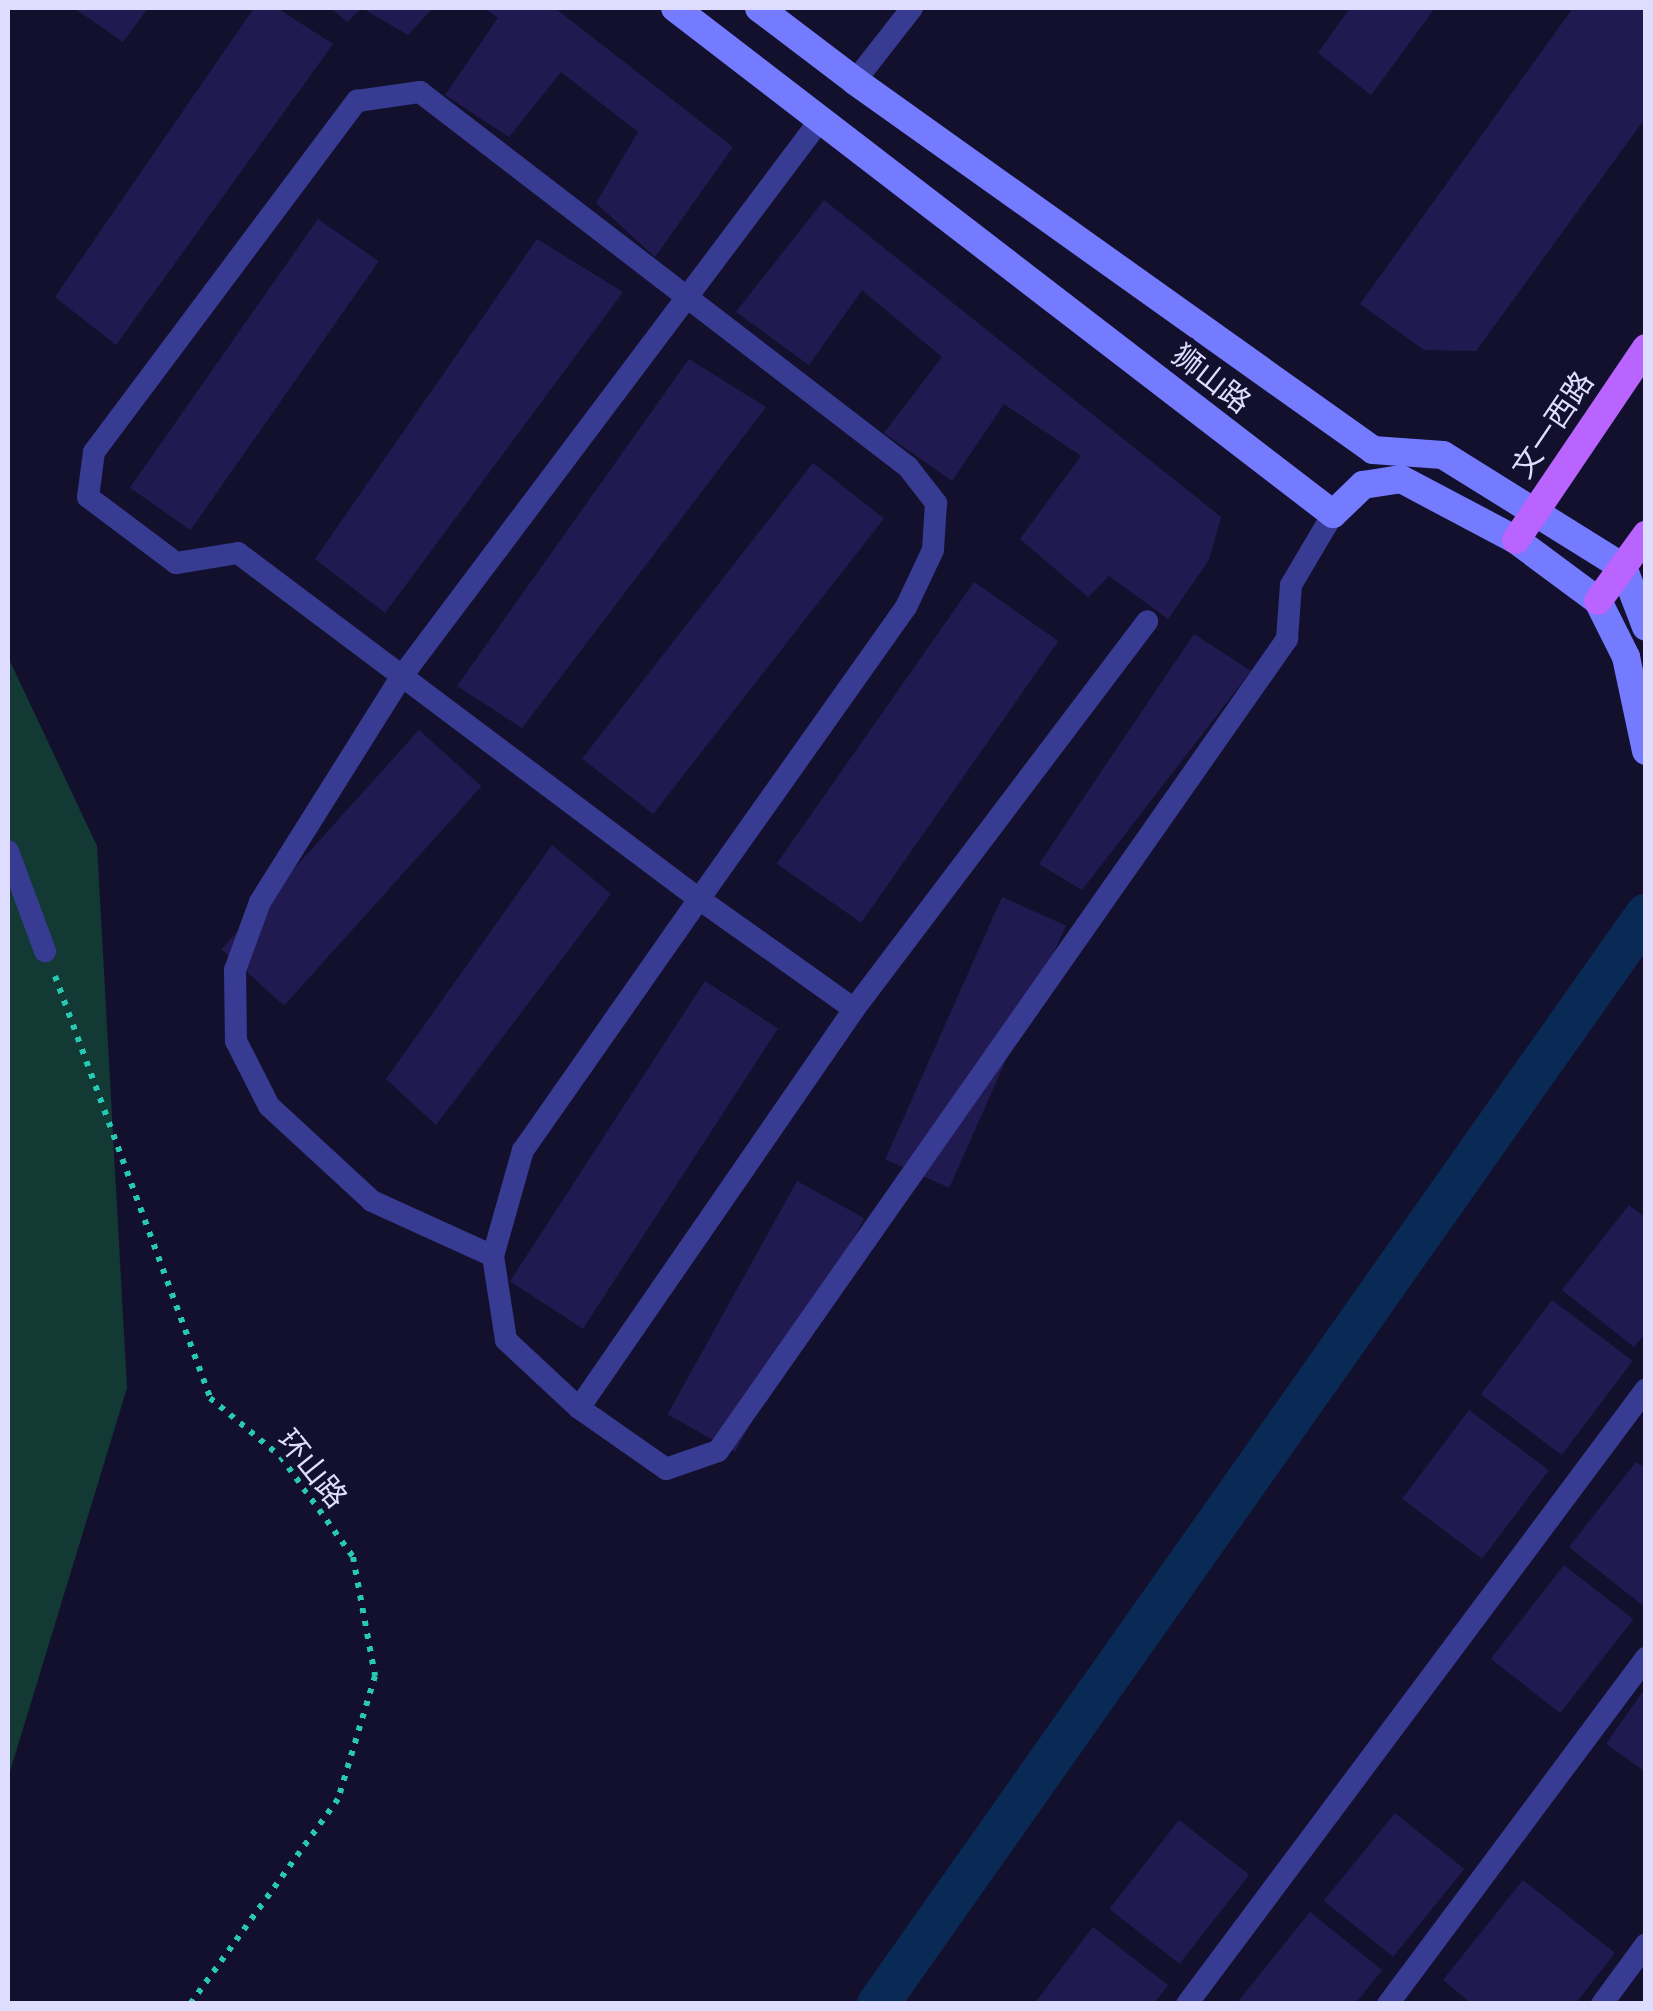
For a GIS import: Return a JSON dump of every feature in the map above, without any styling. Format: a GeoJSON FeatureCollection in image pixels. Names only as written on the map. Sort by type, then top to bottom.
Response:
{"type":"FeatureCollection","features":[{"type":"Feature","properties":{"kind":"main road","name":"狮山路"},"geometry":{"type":"LineString","coordinates":[[675,8],[1333,514]]}},
{"type":"Feature","properties":{"kind":"main road","name":"狮山路"},"geometry":{"type":"LineString","coordinates":[[758,8],[1373,450],[1443,455],[1623,568]]}},
{"type":"Feature","properties":{"kind":"main road","name":"文一西路"},"geometry":{"type":"LineString","coordinates":[[1516,540],[1646,348]]}},
{"type":"Feature","properties":{"kind":"main road"},"geometry":{"type":"LineString","coordinates":[[1333,514],[1364,484],[1401,479],[1516,540],[1598,602],[1626,656],[1646,751]]}},
{"type":"Feature","properties":{"kind":"main road"},"geometry":{"type":"LineString","coordinates":[[1598,602],[1646,535]]}},
{"type":"Feature","properties":{"kind":"main road"},"geometry":{"type":"LineString","coordinates":[[1623,568],[1646,627]]}},
{"type":"Feature","properties":{"kind":"lane"},"geometry":{"type":"LineString","coordinates":[[855,81],[912,8]]}},
{"type":"Feature","properties":{"kind":"lane"},"geometry":{"type":"LineString","coordinates":[[854,1009],[699,899],[238,553],[176,563],[88,497],[94,452],[356,101],[420,92],[908,468],[936,504],[933,550],[906,607],[699,899],[523,1150],[493,1256],[506,1340],[579,1408],[666,1469],[718,1451],[1288,639],[1292,586],[1333,514]]}},
{"type":"Feature","properties":{"kind":"lane"},"geometry":{"type":"LineString","coordinates":[[493,1256],[372,1201],[268,1106],[236,1041],[235,970],[260,902],[402,676],[821,119]]}},
{"type":"Feature","properties":{"kind":"lane"},"geometry":{"type":"LineString","coordinates":[[579,1408],[854,1009],[1147,621]]}},
{"type":"Feature","properties":{"kind":"lane"},"geometry":{"type":"LineString","coordinates":[[8,850],[46,951]]}},
{"type":"Feature","properties":{"kind":"lane"},"geometry":{"type":"LineString","coordinates":[[1187,2004],[1646,1389]]}},
{"type":"Feature","properties":{"kind":"lane"},"geometry":{"type":"LineString","coordinates":[[1388,2004],[1646,1658]]}},
{"type":"Feature","properties":{"kind":"lane"},"geometry":{"type":"LineString","coordinates":[[1602,2004],[1646,1944]]}},
{"type":"Feature","properties":{"kind":"path","name":"环山路"},"geometry":{"type":"LineString","coordinates":[[46,951],[210,1398],[281,1457],[352,1558],[375,1676],[338,1798],[190,2004]]}},
{"type":"Feature","properties":{"kind":"green space"},"geometry":{"type":"Polygon","coordinates":[[[8,657],[97,846],[127,1388],[8,1778],[8,657]]]}},
{"type":"Feature","properties":{"kind":"building"},"geometry":{"type":"Polygon","coordinates":[[[74,8],[148,8],[123,42],[74,8]]]}},
{"type":"Feature","properties":{"kind":"building"},"geometry":{"type":"Polygon","coordinates":[[[254,8],[277,8],[333,44],[116,345],[55,297],[254,8]]]}},
{"type":"Feature","properties":{"kind":"building"},"geometry":{"type":"Polygon","coordinates":[[[331,8],[362,8],[347,22],[331,8]]]}},
{"type":"Feature","properties":{"kind":"building"},"geometry":{"type":"Polygon","coordinates":[[[362,8],[433,8],[408,35],[362,8]]]}},
{"type":"Feature","properties":{"kind":"building"},"geometry":{"type":"Polygon","coordinates":[[[484,8],[555,8],[733,147],[655,257],[596,203],[638,132],[561,72],[509,137],[445,95],[498,18],[484,8]]]}},
{"type":"Feature","properties":{"kind":"building"},"geometry":{"type":"Polygon","coordinates":[[[1350,8],[1435,8],[1371,95],[1318,53],[1350,8]]]}},
{"type":"Feature","properties":{"kind":"building"},"geometry":{"type":"Polygon","coordinates":[[[1573,8],[1646,8],[1646,117],[1476,351],[1424,350],[1360,304],[1573,8]]]}},
{"type":"Feature","properties":{"kind":"building"},"geometry":{"type":"Polygon","coordinates":[[[824,200],[1221,517],[1209,560],[1168,619],[1109,576],[1088,597],[1020,539],[1081,456],[1004,404],[952,481],[884,433],[942,357],[862,290],[809,365],[736,312],[824,200]]]}},
{"type":"Feature","properties":{"kind":"building"},"geometry":{"type":"Polygon","coordinates":[[[318,219],[379,261],[190,530],[130,488],[318,219]]]}},
{"type":"Feature","properties":{"kind":"building"},"geometry":{"type":"Polygon","coordinates":[[[537,239],[623,292],[385,613],[315,559],[537,239]]]}},
{"type":"Feature","properties":{"kind":"building"},"geometry":{"type":"Polygon","coordinates":[[[689,359],[766,407],[522,728],[457,686],[689,359]]]}},
{"type":"Feature","properties":{"kind":"building"},"geometry":{"type":"Polygon","coordinates":[[[813,463],[884,518],[653,814],[582,759],[813,463]]]}},
{"type":"Feature","properties":{"kind":"building"},"geometry":{"type":"Polygon","coordinates":[[[974,582],[1058,641],[861,923],[777,864],[974,582]]]}},
{"type":"Feature","properties":{"kind":"building"},"geometry":{"type":"Polygon","coordinates":[[[1194,634],[1251,671],[1082,890],[1039,864],[1194,634]]]}},
{"type":"Feature","properties":{"kind":"building"},"geometry":{"type":"Polygon","coordinates":[[[419,730],[481,786],[284,1005],[222,949],[419,730]]]}},
{"type":"Feature","properties":{"kind":"building"},"geometry":{"type":"Polygon","coordinates":[[[552,845],[611,894],[436,1125],[386,1079],[552,845]]]}},
{"type":"Feature","properties":{"kind":"building"},"geometry":{"type":"Polygon","coordinates":[[[1002,897],[1066,925],[949,1188],[885,1159],[1002,897]]]}},
{"type":"Feature","properties":{"kind":"building"},"geometry":{"type":"Polygon","coordinates":[[[705,981],[778,1028],[583,1329],[510,1281],[705,981]]]}},
{"type":"Feature","properties":{"kind":"building"},"geometry":{"type":"Polygon","coordinates":[[[797,1181],[864,1218],[735,1452],[668,1415],[797,1181]]]}},
{"type":"Feature","properties":{"kind":"building"},"geometry":{"type":"Polygon","coordinates":[[[1629,1205],[1646,1218],[1646,1333],[1634,1347],[1562,1290],[1629,1205]]]}},
{"type":"Feature","properties":{"kind":"building"},"geometry":{"type":"Polygon","coordinates":[[[1552,1300],[1633,1361],[1562,1455],[1481,1394],[1552,1300]]]}},
{"type":"Feature","properties":{"kind":"building"},"geometry":{"type":"Polygon","coordinates":[[[1469,1410],[1549,1470],[1482,1559],[1402,1499],[1469,1410]]]}},
{"type":"Feature","properties":{"kind":"building"},"geometry":{"type":"Polygon","coordinates":[[[1636,1462],[1646,1469],[1646,1608],[1569,1547],[1636,1462]]]}},
{"type":"Feature","properties":{"kind":"building"},"geometry":{"type":"Polygon","coordinates":[[[1564,1565],[1633,1619],[1560,1713],[1491,1659],[1564,1565]]]}},
{"type":"Feature","properties":{"kind":"building"},"geometry":{"type":"Polygon","coordinates":[[[1646,1687],[1646,1772],[1606,1744],[1646,1687]]]}},
{"type":"Feature","properties":{"kind":"building"},"geometry":{"type":"Polygon","coordinates":[[[1395,1813],[1464,1869],[1393,1957],[1324,1901],[1395,1813]]]}},
{"type":"Feature","properties":{"kind":"building"},"geometry":{"type":"Polygon","coordinates":[[[1179,1820],[1249,1875],[1180,1964],[1109,1909],[1179,1820]]]}},
{"type":"Feature","properties":{"kind":"building"},"geometry":{"type":"Polygon","coordinates":[[[1523,1880],[1615,1953],[1575,2004],[1472,2004],[1443,1980],[1523,1880]]]}},
{"type":"Feature","properties":{"kind":"building"},"geometry":{"type":"Polygon","coordinates":[[[1310,1912],[1382,1970],[1355,2004],[1236,2004],[1310,1912]]]}},
{"type":"Feature","properties":{"kind":"building"},"geometry":{"type":"Polygon","coordinates":[[[1093,1927],[1168,1985],[1154,2004],[1034,2004],[1093,1927]]]}},
{"type":"Feature","properties":{"kind":"waterway"},"geometry":{"type":"LineString","coordinates":[[878,2004],[1646,915]]}}]}
